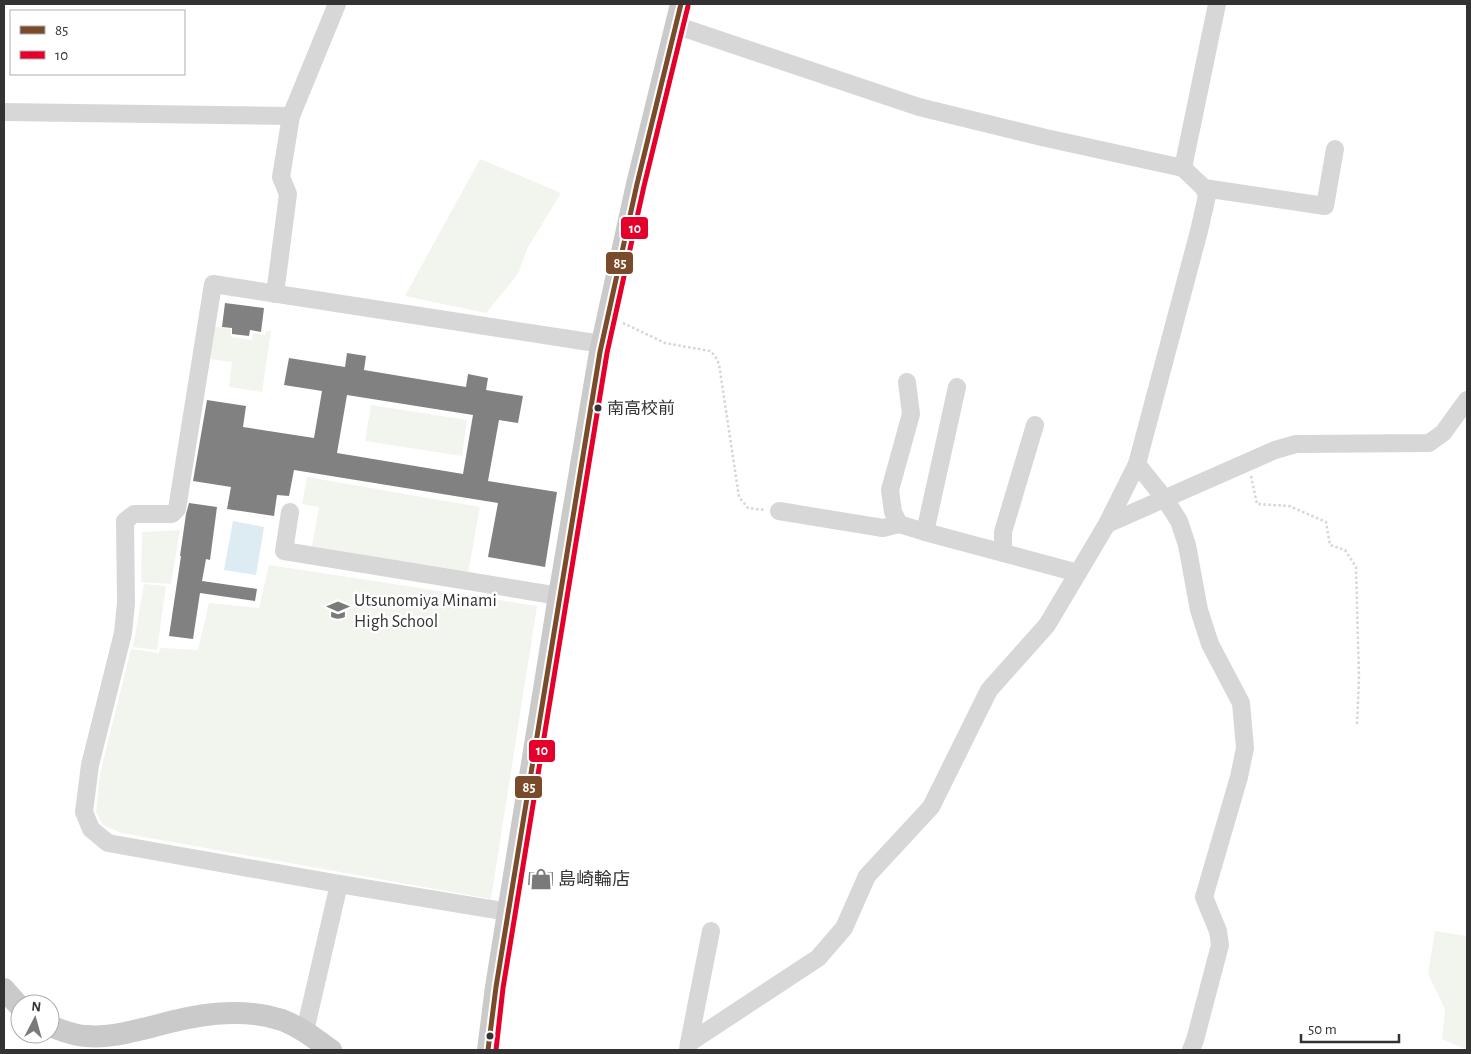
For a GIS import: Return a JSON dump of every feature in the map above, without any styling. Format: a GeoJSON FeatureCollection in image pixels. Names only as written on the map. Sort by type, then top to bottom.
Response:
{"type":"FeatureCollection","features":[{"type":"Feature","properties":{"kind":"main road"},"geometry":{"type":"LineString","coordinates":[[488,1050],[496,987],[559,596],[602,344],[637,184],[681,4]]}},
{"type":"Feature","properties":{"kind":"main road"},"geometry":{"type":"LineString","coordinates":[[60,1029],[85,1036],[108,1036],[193,1017],[220,1013],[259,1014],[283,1021],[305,1031],[331,1050]]}},
{"type":"Feature","properties":{"kind":"street"},"geometry":{"type":"LineString","coordinates":[[275,294],[288,194],[281,177],[291,116],[337,4]]}},
{"type":"Feature","properties":{"kind":"street"},"geometry":{"type":"LineString","coordinates":[[1183,168],[1217,4]]}},
{"type":"Feature","properties":{"kind":"street"},"geometry":{"type":"LineString","coordinates":[[676,26],[919,107],[1046,138],[1183,168],[1204,188],[1207,196],[1137,464],[1107,524],[1047,625],[989,690],[931,807],[867,876],[844,928],[818,958],[688,1047]]}},
{"type":"Feature","properties":{"kind":"street"},"geometry":{"type":"LineString","coordinates":[[4,112],[291,116]]}},
{"type":"Feature","properties":{"kind":"street"},"geometry":{"type":"LineString","coordinates":[[1204,188],[1325,206],[1336,149]]}},
{"type":"Feature","properties":{"kind":"street"},"geometry":{"type":"LineString","coordinates":[[509,912],[108,843],[91,830],[84,812],[90,766],[123,633],[126,603],[125,521],[134,514],[172,514],[177,509],[214,284],[602,344]]}},
{"type":"Feature","properties":{"kind":"street"},"geometry":{"type":"LineString","coordinates":[[899,524],[893,512],[890,490],[911,414],[907,382]]}},
{"type":"Feature","properties":{"kind":"street"},"geometry":{"type":"LineString","coordinates":[[925,532],[957,387]]}},
{"type":"Feature","properties":{"kind":"street"},"geometry":{"type":"LineString","coordinates":[[1107,524],[1275,450],[1296,444],[1429,443],[1442,433],[1467,400]]}},
{"type":"Feature","properties":{"kind":"street"},"geometry":{"type":"LineString","coordinates":[[1003,553],[1003,532],[1035,425]]}},
{"type":"Feature","properties":{"kind":"street"},"geometry":{"type":"LineString","coordinates":[[1137,464],[1165,499],[1179,521],[1187,545],[1199,610],[1210,644],[1241,703],[1245,748],[1239,777],[1204,897],[1218,931],[1220,945],[1198,1031],[1191,1050]]}},
{"type":"Feature","properties":{"kind":"street"},"geometry":{"type":"LineString","coordinates":[[779,511],[883,528],[899,524],[1078,573]]}},
{"type":"Feature","properties":{"kind":"street"},"geometry":{"type":"LineString","coordinates":[[290,512],[284,551],[559,596]]}},
{"type":"Feature","properties":{"kind":"street"},"geometry":{"type":"LineString","coordinates":[[305,1031],[339,884]]}},
{"type":"Feature","properties":{"kind":"street"},"geometry":{"type":"LineString","coordinates":[[688,1047],[711,931]]}},
{"type":"Feature","properties":{"kind":"path"},"geometry":{"type":"LineString","coordinates":[[607,318],[628,324],[665,343],[710,351],[716,356],[719,364],[739,497],[748,508],[779,511]]}},
{"type":"Feature","properties":{"kind":"path"},"geometry":{"type":"LineString","coordinates":[[1248,462],[1257,504],[1289,506],[1326,522],[1330,545],[1345,550],[1356,567],[1359,679],[1357,725]]}},
{"type":"Feature","properties":{"kind":"shaded area"},"geometry":{"type":"Polygon","coordinates":[[[480,159],[561,193],[527,249],[518,274],[486,313],[405,296],[480,159]]]}},
{"type":"Feature","properties":{"kind":"shaded area"},"geometry":{"type":"Polygon","coordinates":[[[214,327],[231,329],[231,337],[252,340],[253,333],[265,335],[266,331],[271,331],[262,392],[229,387],[232,362],[210,359],[214,327]]]}},
{"type":"Feature","properties":{"kind":"shaded area"},"geometry":{"type":"Polygon","coordinates":[[[371,405],[467,420],[462,456],[365,441],[371,405]]]}},
{"type":"Feature","properties":{"kind":"shaded area"},"geometry":{"type":"Polygon","coordinates":[[[307,477],[480,507],[468,573],[312,546],[319,507],[302,504],[307,477]]]}},
{"type":"Feature","properties":{"kind":"shaded area"},"geometry":{"type":"Polygon","coordinates":[[[233,521],[264,527],[256,575],[224,570],[233,521]]]}},
{"type":"Feature","properties":{"kind":"shaded area"},"geometry":{"type":"Polygon","coordinates":[[[180,530],[171,584],[141,582],[142,532],[180,530]]]}},
{"type":"Feature","properties":{"kind":"shaded area"},"geometry":{"type":"Polygon","coordinates":[[[269,565],[537,606],[491,899],[122,833],[103,825],[96,812],[100,774],[131,649],[159,653],[160,648],[198,650],[209,603],[259,608],[269,565]]]}},
{"type":"Feature","properties":{"kind":"shaded area"},"geometry":{"type":"Polygon","coordinates":[[[144,584],[166,586],[157,650],[133,647],[144,584]]]}},
{"type":"Feature","properties":{"kind":"shaded area"},"geometry":{"type":"Polygon","coordinates":[[[1435,931],[1467,936],[1467,1050],[1442,1039],[1445,1009],[1428,974],[1435,931]]]}},
{"type":"Feature","properties":{"kind":"building"},"geometry":{"type":"Polygon","coordinates":[[[225,303],[264,308],[261,332],[250,330],[249,336],[232,334],[232,328],[222,327],[225,303]]]}},
{"type":"Feature","properties":{"kind":"building"},"geometry":{"type":"Polygon","coordinates":[[[347,353],[366,356],[364,370],[466,387],[468,374],[488,378],[486,390],[523,396],[518,423],[499,420],[488,481],[557,492],[545,567],[488,557],[498,503],[294,470],[289,496],[277,495],[274,516],[227,509],[231,487],[193,481],[207,400],[246,406],[243,427],[314,438],[322,391],[284,385],[289,358],[345,367],[347,353]],[[347,395],[337,453],[463,474],[473,415],[347,395]]]}},
{"type":"Feature","properties":{"kind":"building"},"geometry":{"type":"Polygon","coordinates":[[[189,503],[217,507],[210,560],[206,559],[202,581],[257,589],[255,601],[200,593],[193,639],[169,636],[189,503]]]}},
{"type":"Feature","properties":{"kind":"building","name":"島崎輪店"},"geometry":{"type":"Polygon","coordinates":[[[529,872],[553,872],[553,886],[528,885],[529,872]]]}},
{"type":"Feature","properties":{"kind":"transit line","name":"85"},"geometry":{"type":"LineString","coordinates":[[488,1050],[496,987],[600,352],[637,184],[681,4]]}},
{"type":"Feature","properties":{"kind":"transit line","name":"10"},"geometry":{"type":"LineString","coordinates":[[496,1050],[503,988],[607,353],[644,186],[688,6]]}},
{"type":"Feature","properties":{"kind":"place","name":"南高校前"},"geometry":{"type":"Point","coordinates":[598,408]}},
{"type":"Feature","properties":{"kind":"place","name":"Utsunomiya Minami High School"},"geometry":{"type":"Point","coordinates":[338,610]}},
{"type":"Feature","properties":{"kind":"place","name":"島崎輪店"},"geometry":{"type":"Point","coordinates":[541,879]}}]}
